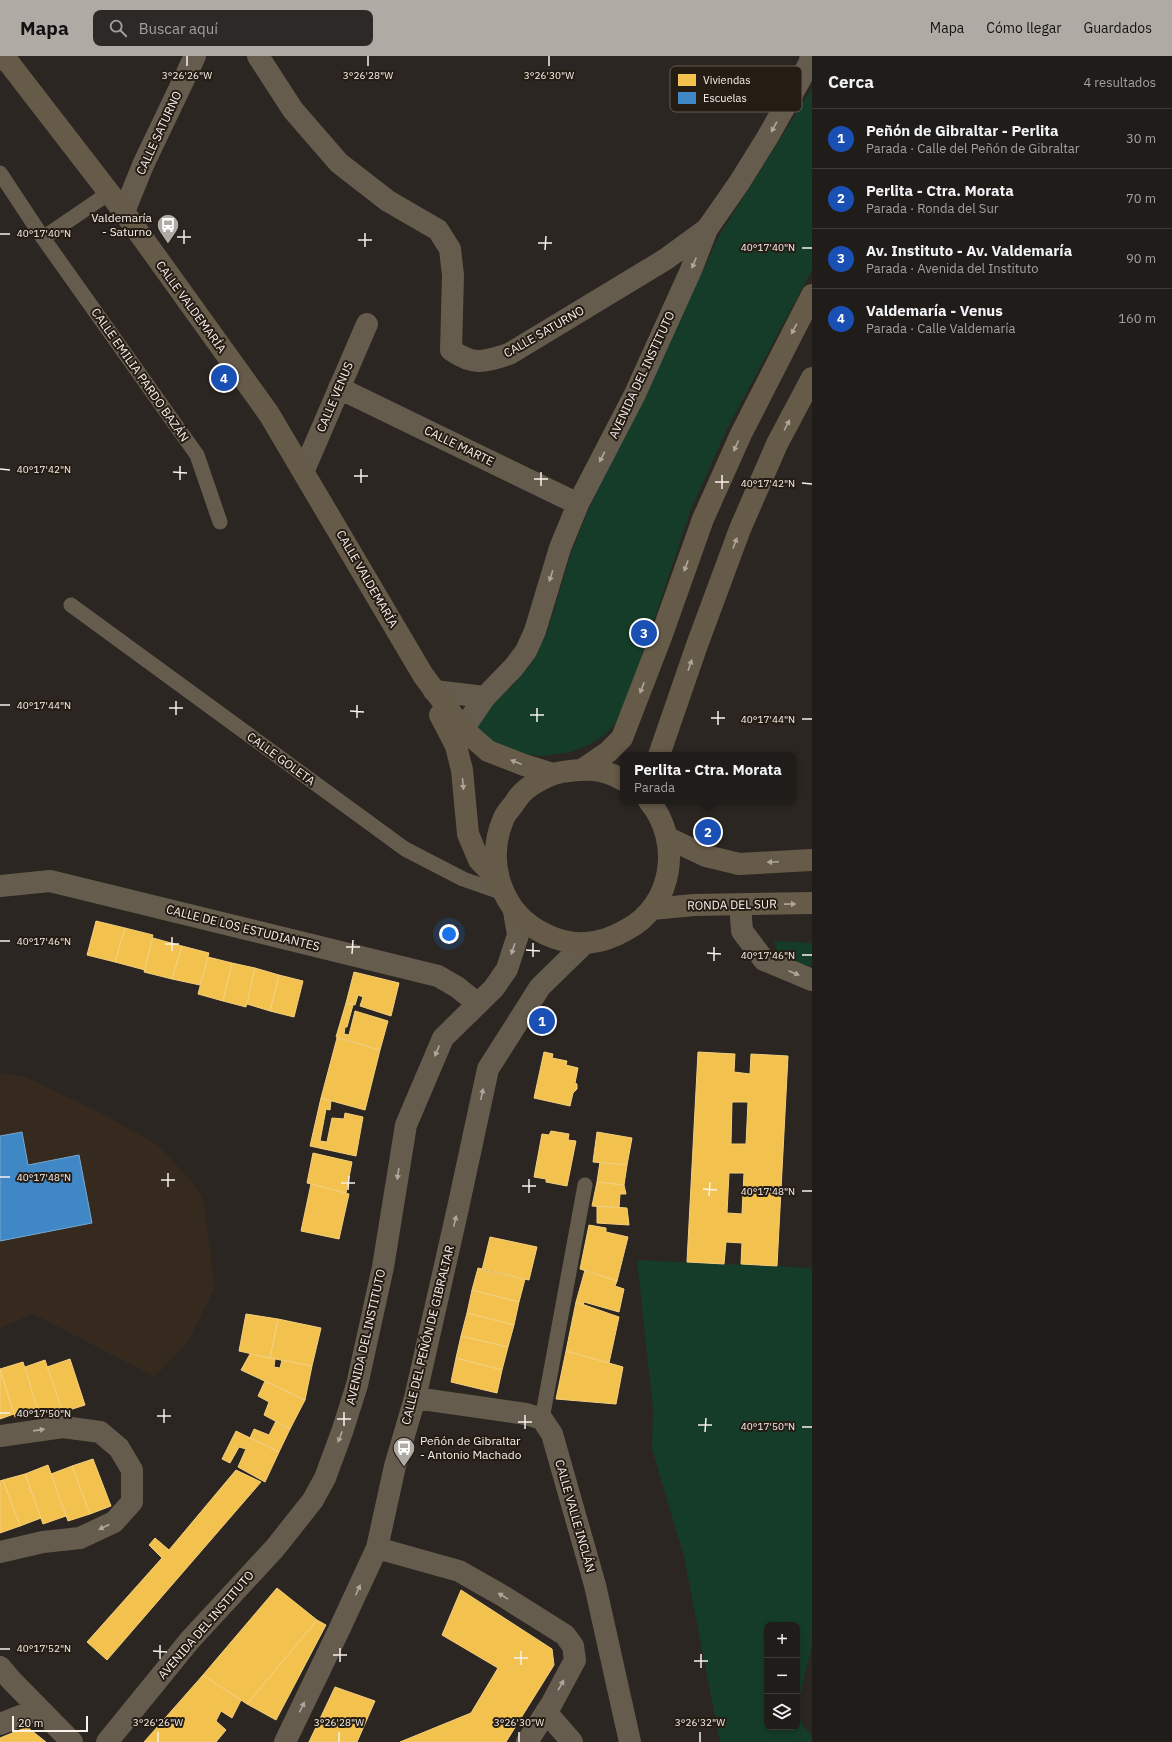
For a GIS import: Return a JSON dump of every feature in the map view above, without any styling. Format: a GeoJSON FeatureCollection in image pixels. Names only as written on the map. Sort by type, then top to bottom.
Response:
{"type":"FeatureCollection","features":[{"type":"Feature","properties":{"kind":"main road","name":"CALLE VALDEMARÍA"},"geometry":{"type":"LineString","coordinates":[[0,56],[9,63],[124,212],[270,414],[429,683],[459,737],[468,834],[479,860],[505,895],[535,929],[558,940],[585,943],[612,938],[635,926],[652,909],[665,885],[670,860],[668,838],[655,805]]}},
{"type":"Feature","properties":{"kind":"main road"},"geometry":{"type":"LineString","coordinates":[[583,769],[608,752],[622,738],[661,637],[703,520],[741,434],[812,295]]}},
{"type":"Feature","properties":{"kind":"main road"},"geometry":{"type":"LineString","coordinates":[[659,752],[696,645],[740,529],[777,444],[812,378]]}},
{"type":"Feature","properties":{"kind":"main road","name":"CALLE VALDEMARÍA"},"geometry":{"type":"LineString","coordinates":[[459,737],[488,751],[553,774]]}},
{"type":"Feature","properties":{"kind":"main road"},"geometry":{"type":"LineString","coordinates":[[505,895],[495,848],[503,819],[522,793],[553,774],[583,769],[612,774],[620,778]]}},
{"type":"Feature","properties":{"kind":"main road"},"geometry":{"type":"LineString","coordinates":[[668,838],[706,856],[739,864],[812,860]]}},
{"type":"Feature","properties":{"kind":"main road","name":"RONDA DEL SUR"},"geometry":{"type":"LineString","coordinates":[[652,909],[694,905],[812,903]]}},
{"type":"Feature","properties":{"kind":"street","name":"CALLE SATURNO"},"geometry":{"type":"LineString","coordinates":[[124,212],[144,164],[195,56]]}},
{"type":"Feature","properties":{"kind":"street","name":"CALLE SATURNO"},"geometry":{"type":"LineString","coordinates":[[258,56],[293,110],[339,163],[388,202],[438,230],[450,249],[453,275],[451,350],[464,359],[485,362],[509,354],[666,259],[707,229]]}},
{"type":"Feature","properties":{"kind":"street","name":"AVENIDA DEL INSTITUTO"},"geometry":{"type":"LineString","coordinates":[[802,77],[809,64],[811,56]]}},
{"type":"Feature","properties":{"kind":"street","name":"AVENIDA DEL INSTITUTO"},"geometry":{"type":"LineString","coordinates":[[459,737],[485,697],[514,667],[526,650],[535,631],[560,548],[578,504],[635,394],[691,270],[707,229],[739,183],[768,138],[782,112]]}},
{"type":"Feature","properties":{"kind":"street","name":"CALLE VENUS"},"geometry":{"type":"LineString","coordinates":[[304,470],[367,324]]}},
{"type":"Feature","properties":{"kind":"street","name":"CALLE MARTE"},"geometry":{"type":"LineString","coordinates":[[339,388],[578,504]]}},
{"type":"Feature","properties":{"kind":"street"},"geometry":{"type":"LineString","coordinates":[[429,683],[485,697]]}},
{"type":"Feature","properties":{"kind":"street","name":"CALLE DE LOS ESTUDIANTES"},"geometry":{"type":"LineString","coordinates":[[0,886],[50,881],[438,976],[458,987],[477,1002]]}},
{"type":"Feature","properties":{"kind":"street","name":"AVENIDA DEL INSTITUTO"},"geometry":{"type":"LineString","coordinates":[[107,1742],[190,1640],[275,1548],[313,1500],[325,1478],[357,1385],[383,1267],[406,1125],[443,1038],[477,1002],[494,988],[506,970],[518,935],[505,895]]}},
{"type":"Feature","properties":{"kind":"street"},"geometry":{"type":"LineString","coordinates":[[740,905],[742,931],[764,960],[812,980]]}},
{"type":"Feature","properties":{"kind":"street","name":"CALLE DEL PEÑÓN DE GIBRALTAR"},"geometry":{"type":"LineString","coordinates":[[285,1742],[377,1548],[395,1466],[414,1398],[458,1208],[488,1068],[540,987],[585,943]]}},
{"type":"Feature","properties":{"kind":"street"},"geometry":{"type":"LineString","coordinates":[[414,1398],[526,1414],[542,1419]]}},
{"type":"Feature","properties":{"kind":"street","name":"CALLE VALLE INCLÁN"},"geometry":{"type":"LineString","coordinates":[[542,1419],[552,1434],[595,1585],[630,1742]]}},
{"type":"Feature","properties":{"kind":"street"},"geometry":{"type":"LineString","coordinates":[[0,1436],[63,1427],[100,1432],[119,1448],[132,1470],[132,1502],[114,1522],[80,1538],[43,1542],[0,1552]]}},
{"type":"Feature","properties":{"kind":"street"},"geometry":{"type":"LineString","coordinates":[[377,1548],[459,1571],[503,1596],[565,1635],[573,1646],[575,1660],[546,1712],[526,1742]]}},
{"type":"Feature","properties":{"kind":"street"},"geometry":{"type":"LineString","coordinates":[[0,1667],[38,1709],[72,1742]]}},
{"type":"Feature","properties":{"kind":"street"},"geometry":{"type":"LineString","coordinates":[[0,1724],[38,1709]]}},
{"type":"Feature","properties":{"kind":"street"},"geometry":{"type":"LineString","coordinates":[[546,1712],[572,1742]]}},
{"type":"Feature","properties":{"kind":"lane","name":"CALLE EMILIA PARDO BAZÁN"},"geometry":{"type":"LineString","coordinates":[[0,173],[43,238],[197,455],[220,522]]}},
{"type":"Feature","properties":{"kind":"lane"},"geometry":{"type":"LineString","coordinates":[[43,238],[109,193]]}},
{"type":"Feature","properties":{"kind":"lane","name":"CALLE GOLETA"},"geometry":{"type":"LineString","coordinates":[[71,605],[405,849],[463,879],[505,895]]}},
{"type":"Feature","properties":{"kind":"lane"},"geometry":{"type":"LineString","coordinates":[[542,1419],[585,1185]]}},
{"type":"Feature","properties":{"kind":"shaded area"},"geometry":{"type":"Polygon","coordinates":[[[0,1073],[26,1077],[101,1113],[158,1145],[194,1184],[204,1202],[215,1288],[189,1340],[155,1377],[33,1314],[0,1328],[0,1073]]]}},
{"type":"Feature","properties":{"kind":"green space"},"geometry":{"type":"Polygon","coordinates":[[[812,88],[812,270],[728,427],[691,509],[640,662],[616,723],[603,736],[589,745],[571,752],[543,756],[527,755],[505,750],[474,729],[484,711],[513,685],[529,666],[547,633],[571,553],[587,513],[719,236],[797,112],[802,112],[802,104],[812,88]]]}},
{"type":"Feature","properties":{"kind":"green space"},"geometry":{"type":"Polygon","coordinates":[[[774,941],[812,943],[812,966],[796,964],[780,958],[774,941]]]}},
{"type":"Feature","properties":{"kind":"green space"},"geometry":{"type":"Polygon","coordinates":[[[637,1260],[812,1268],[812,1645],[800,1695],[800,1622],[764,1622],[764,1730],[800,1730],[800,1719],[804,1727],[812,1736],[812,1742],[720,1742],[684,1557],[652,1449],[653,1409],[637,1260]]]}},
{"type":"Feature","properties":{"kind":"building: Viviendas"},"geometry":{"type":"Polygon","coordinates":[[[96,921],[125,928],[115,962],[87,955],[96,921]]]}},
{"type":"Feature","properties":{"kind":"building: Viviendas"},"geometry":{"type":"Polygon","coordinates":[[[125,928],[153,935],[145,970],[115,962],[125,928]]]}},
{"type":"Feature","properties":{"kind":"building: Viviendas"},"geometry":{"type":"Polygon","coordinates":[[[153,938],[182,946],[172,979],[144,972],[153,938]]]}},
{"type":"Feature","properties":{"kind":"building: Viviendas"},"geometry":{"type":"Polygon","coordinates":[[[182,946],[209,953],[200,985],[172,979],[182,946]]]}},
{"type":"Feature","properties":{"kind":"building: Viviendas"},"geometry":{"type":"Polygon","coordinates":[[[208,957],[232,963],[223,1001],[198,994],[208,957]]]}},
{"type":"Feature","properties":{"kind":"building: Viviendas"},"geometry":{"type":"Polygon","coordinates":[[[232,963],[255,968],[246,1007],[223,1001],[232,963]]]}},
{"type":"Feature","properties":{"kind":"building: Viviendas"},"geometry":{"type":"Polygon","coordinates":[[[255,968],[279,975],[270,1011],[247,1004],[255,968]]]}},
{"type":"Feature","properties":{"kind":"building: Viviendas"},"geometry":{"type":"Polygon","coordinates":[[[354,972],[399,983],[391,1016],[360,1006],[363,997],[358,995],[355,1005],[346,1003],[354,972]]]}},
{"type":"Feature","properties":{"kind":"building: Viviendas"},"geometry":{"type":"Polygon","coordinates":[[[279,975],[303,981],[294,1017],[270,1011],[279,975]]]}},
{"type":"Feature","properties":{"kind":"building: Viviendas"},"geometry":{"type":"Polygon","coordinates":[[[346,1003],[353,1005],[344,1034],[349,1035],[355,1011],[388,1021],[380,1050],[336,1037],[346,1003]]]}},
{"type":"Feature","properties":{"kind":"building: Viviendas"},"geometry":{"type":"Polygon","coordinates":[[[337,1038],[380,1050],[365,1110],[321,1098],[337,1038]]]}},
{"type":"Feature","properties":{"kind":"building: Viviendas"},"geometry":{"type":"Polygon","coordinates":[[[544,1052],[553,1054],[552,1058],[567,1061],[566,1065],[578,1068],[575,1083],[577,1084],[577,1089],[573,1093],[570,1106],[534,1098],[544,1052]]]}},
{"type":"Feature","properties":{"kind":"building: Viviendas"},"geometry":{"type":"Polygon","coordinates":[[[698,1052],[735,1054],[734,1072],[750,1074],[751,1054],[788,1056],[777,1266],[741,1264],[742,1243],[726,1242],[724,1264],[687,1262],[698,1052]],[[732,1102],[731,1144],[746,1144],[748,1102],[732,1102]],[[729,1173],[727,1213],[742,1214],[744,1173],[729,1173]]]}},
{"type":"Feature","properties":{"kind":"building: Viviendas"},"geometry":{"type":"Polygon","coordinates":[[[321,1098],[331,1101],[330,1110],[326,1109],[320,1141],[327,1142],[332,1118],[344,1119],[345,1113],[363,1117],[356,1156],[310,1146],[321,1098]]]}},
{"type":"Feature","properties":{"kind":"building: Viviendas"},"geometry":{"type":"Polygon","coordinates":[[[551,1131],[569,1134],[568,1140],[576,1141],[567,1186],[546,1182],[546,1179],[534,1177],[542,1134],[549,1135],[551,1131]]]}},
{"type":"Feature","properties":{"kind":"building: Viviendas"},"geometry":{"type":"Polygon","coordinates":[[[597,1132],[632,1138],[627,1165],[593,1162],[597,1132]]]}},
{"type":"Feature","properties":{"kind":"building: Viviendas"},"geometry":{"type":"Polygon","coordinates":[[[313,1153],[352,1162],[346,1193],[307,1183],[313,1153]]]}},
{"type":"Feature","properties":{"kind":"building: Viviendas"},"geometry":{"type":"Polygon","coordinates":[[[600,1162],[627,1165],[624,1185],[597,1182],[600,1162]]]}},
{"type":"Feature","properties":{"kind":"building: Viviendas"},"geometry":{"type":"Polygon","coordinates":[[[597,1182],[624,1185],[626,1194],[620,1194],[619,1208],[592,1206],[597,1182]]]}},
{"type":"Feature","properties":{"kind":"building: Viviendas"},"geometry":{"type":"Polygon","coordinates":[[[311,1184],[349,1194],[339,1239],[301,1231],[311,1184]]]}},
{"type":"Feature","properties":{"kind":"building: Viviendas"},"geometry":{"type":"Polygon","coordinates":[[[597,1206],[627,1208],[629,1225],[597,1223],[597,1206]]]}},
{"type":"Feature","properties":{"kind":"building: Viviendas"},"geometry":{"type":"Polygon","coordinates":[[[589,1225],[606,1228],[606,1232],[628,1237],[617,1281],[580,1269],[589,1225]]]}},
{"type":"Feature","properties":{"kind":"building: Viviendas"},"geometry":{"type":"Polygon","coordinates":[[[490,1237],[537,1247],[529,1280],[482,1270],[490,1237]]]}},
{"type":"Feature","properties":{"kind":"building: Viviendas"},"geometry":{"type":"Polygon","coordinates":[[[478,1268],[525,1279],[519,1302],[472,1290],[478,1268]]]}},
{"type":"Feature","properties":{"kind":"building: Viviendas"},"geometry":{"type":"Polygon","coordinates":[[[585,1270],[617,1281],[615,1286],[624,1289],[619,1312],[584,1302],[583,1305],[576,1302],[585,1270]]]}},
{"type":"Feature","properties":{"kind":"building: Viviendas"},"geometry":{"type":"Polygon","coordinates":[[[472,1290],[519,1302],[514,1325],[467,1313],[472,1290]]]}},
{"type":"Feature","properties":{"kind":"building: Viviendas"},"geometry":{"type":"Polygon","coordinates":[[[576,1302],[619,1317],[609,1363],[566,1351],[576,1302]]]}},
{"type":"Feature","properties":{"kind":"building: Viviendas"},"geometry":{"type":"Polygon","coordinates":[[[467,1313],[514,1325],[508,1347],[461,1336],[467,1313]]]}},
{"type":"Feature","properties":{"kind":"building: Viviendas"},"geometry":{"type":"Polygon","coordinates":[[[246,1314],[278,1319],[270,1358],[239,1351],[246,1314]]]}},
{"type":"Feature","properties":{"kind":"building: Viviendas"},"geometry":{"type":"Polygon","coordinates":[[[278,1319],[321,1328],[312,1366],[270,1358],[278,1319]]]}},
{"type":"Feature","properties":{"kind":"building: Viviendas"},"geometry":{"type":"Polygon","coordinates":[[[461,1336],[508,1347],[502,1370],[456,1358],[461,1336]]]}},
{"type":"Feature","properties":{"kind":"building: Viviendas"},"geometry":{"type":"Polygon","coordinates":[[[566,1351],[623,1367],[616,1404],[556,1399],[566,1351]]]}},
{"type":"Feature","properties":{"kind":"building: Viviendas"},"geometry":{"type":"Polygon","coordinates":[[[250,1354],[275,1359],[274,1367],[280,1368],[282,1360],[312,1366],[305,1400],[241,1370],[250,1354]]]}},
{"type":"Feature","properties":{"kind":"building: Viviendas"},"geometry":{"type":"Polygon","coordinates":[[[456,1358],[502,1370],[497,1393],[451,1382],[456,1358]]]}},
{"type":"Feature","properties":{"kind":"building: Viviendas"},"geometry":{"type":"Polygon","coordinates":[[[70,1359],[85,1405],[63,1412],[47,1367],[70,1359]]]}},
{"type":"Feature","properties":{"kind":"building: Viviendas"},"geometry":{"type":"Polygon","coordinates":[[[45,1360],[61,1408],[39,1415],[25,1367],[45,1360]]]}},
{"type":"Feature","properties":{"kind":"building: Viviendas"},"geometry":{"type":"Polygon","coordinates":[[[23,1362],[38,1410],[15,1417],[0,1369],[23,1362]]]}},
{"type":"Feature","properties":{"kind":"building: Viviendas"},"geometry":{"type":"Polygon","coordinates":[[[0,1369],[14,1414],[0,1419],[0,1369]]]}},
{"type":"Feature","properties":{"kind":"building: Viviendas"},"geometry":{"type":"Polygon","coordinates":[[[265,1381],[305,1400],[290,1429],[264,1415],[269,1402],[258,1396],[265,1381]]]}},
{"type":"Feature","properties":{"kind":"building: Viviendas"},"geometry":{"type":"Polygon","coordinates":[[[276,1421],[290,1429],[279,1452],[250,1438],[254,1429],[269,1435],[276,1421]]]}},
{"type":"Feature","properties":{"kind":"building: Viviendas"},"geometry":{"type":"Polygon","coordinates":[[[236,1431],[279,1452],[265,1482],[238,1467],[246,1449],[239,1447],[230,1463],[222,1459],[236,1431]]]}},
{"type":"Feature","properties":{"kind":"building: Viviendas"},"geometry":{"type":"Polygon","coordinates":[[[93,1459],[111,1506],[90,1514],[72,1466],[93,1459]]]}},
{"type":"Feature","properties":{"kind":"building: Viviendas"},"geometry":{"type":"Polygon","coordinates":[[[48,1465],[66,1516],[43,1524],[25,1474],[48,1465]]]}},
{"type":"Feature","properties":{"kind":"building: Viviendas"},"geometry":{"type":"Polygon","coordinates":[[[72,1466],[90,1514],[68,1521],[51,1474],[72,1466]]]}},
{"type":"Feature","properties":{"kind":"building: Viviendas"},"geometry":{"type":"Polygon","coordinates":[[[236,1470],[261,1482],[107,1660],[87,1642],[162,1558],[149,1545],[155,1538],[169,1550],[236,1470]]]}},
{"type":"Feature","properties":{"kind":"building: Viviendas"},"geometry":{"type":"Polygon","coordinates":[[[25,1474],[41,1518],[20,1526],[3,1480],[25,1474]]]}},
{"type":"Feature","properties":{"kind":"building: Viviendas"},"geometry":{"type":"Polygon","coordinates":[[[3,1480],[20,1526],[0,1533],[0,1481],[3,1480]]]}},
{"type":"Feature","properties":{"kind":"building: Viviendas"},"geometry":{"type":"Polygon","coordinates":[[[277,1588],[317,1620],[247,1704],[203,1675],[277,1588]]]}},
{"type":"Feature","properties":{"kind":"building: Viviendas"},"geometry":{"type":"Polygon","coordinates":[[[461,1590],[552,1649],[554,1665],[506,1742],[400,1742],[471,1713],[498,1668],[442,1635],[461,1590]]]}},
{"type":"Feature","properties":{"kind":"building: Viviendas"},"geometry":{"type":"Polygon","coordinates":[[[317,1620],[326,1625],[276,1720],[247,1704],[317,1620]]]}},
{"type":"Feature","properties":{"kind":"building: Viviendas"},"geometry":{"type":"Polygon","coordinates":[[[203,1675],[241,1700],[232,1718],[221,1711],[216,1721],[226,1730],[216,1742],[144,1742],[203,1675]]]}},
{"type":"Feature","properties":{"kind":"building: Viviendas"},"geometry":{"type":"Polygon","coordinates":[[[335,1687],[375,1701],[357,1742],[309,1742],[335,1687]]]}},
{"type":"Feature","properties":{"kind":"building: Viviendas"},"geometry":{"type":"Polygon","coordinates":[[[27,1727],[46,1742],[0,1742],[0,1738],[27,1727]]]}},
{"type":"Feature","properties":{"kind":"building: Escuelas"},"geometry":{"type":"Polygon","coordinates":[[[22,1132],[28,1165],[79,1155],[92,1223],[0,1241],[0,1136],[22,1132]]]}},
{"type":"Feature","properties":{"kind":"place","name":"Valdemaría - Saturno"},"geometry":{"type":"Point","coordinates":[168,244]}},
{"type":"Feature","properties":{"kind":"place","name":"Valdemaría - Venus"},"geometry":{"type":"Point","coordinates":[224,378]}},
{"type":"Feature","properties":{"kind":"place","name":"Av. Instituto - Av. Valdemaría"},"geometry":{"type":"Point","coordinates":[644,633]}},
{"type":"Feature","properties":{"kind":"place","name":"Perlita - Ctra. Morata"},"geometry":{"type":"Point","coordinates":[708,832]}},
{"type":"Feature","properties":{"kind":"place","name":"Peñón de Gibraltar - Perlita"},"geometry":{"type":"Point","coordinates":[542,1021]}},
{"type":"Feature","properties":{"kind":"place","name":"Peñón de Gibraltar - Antonio Machado"},"geometry":{"type":"Point","coordinates":[404,1468]}}]}
